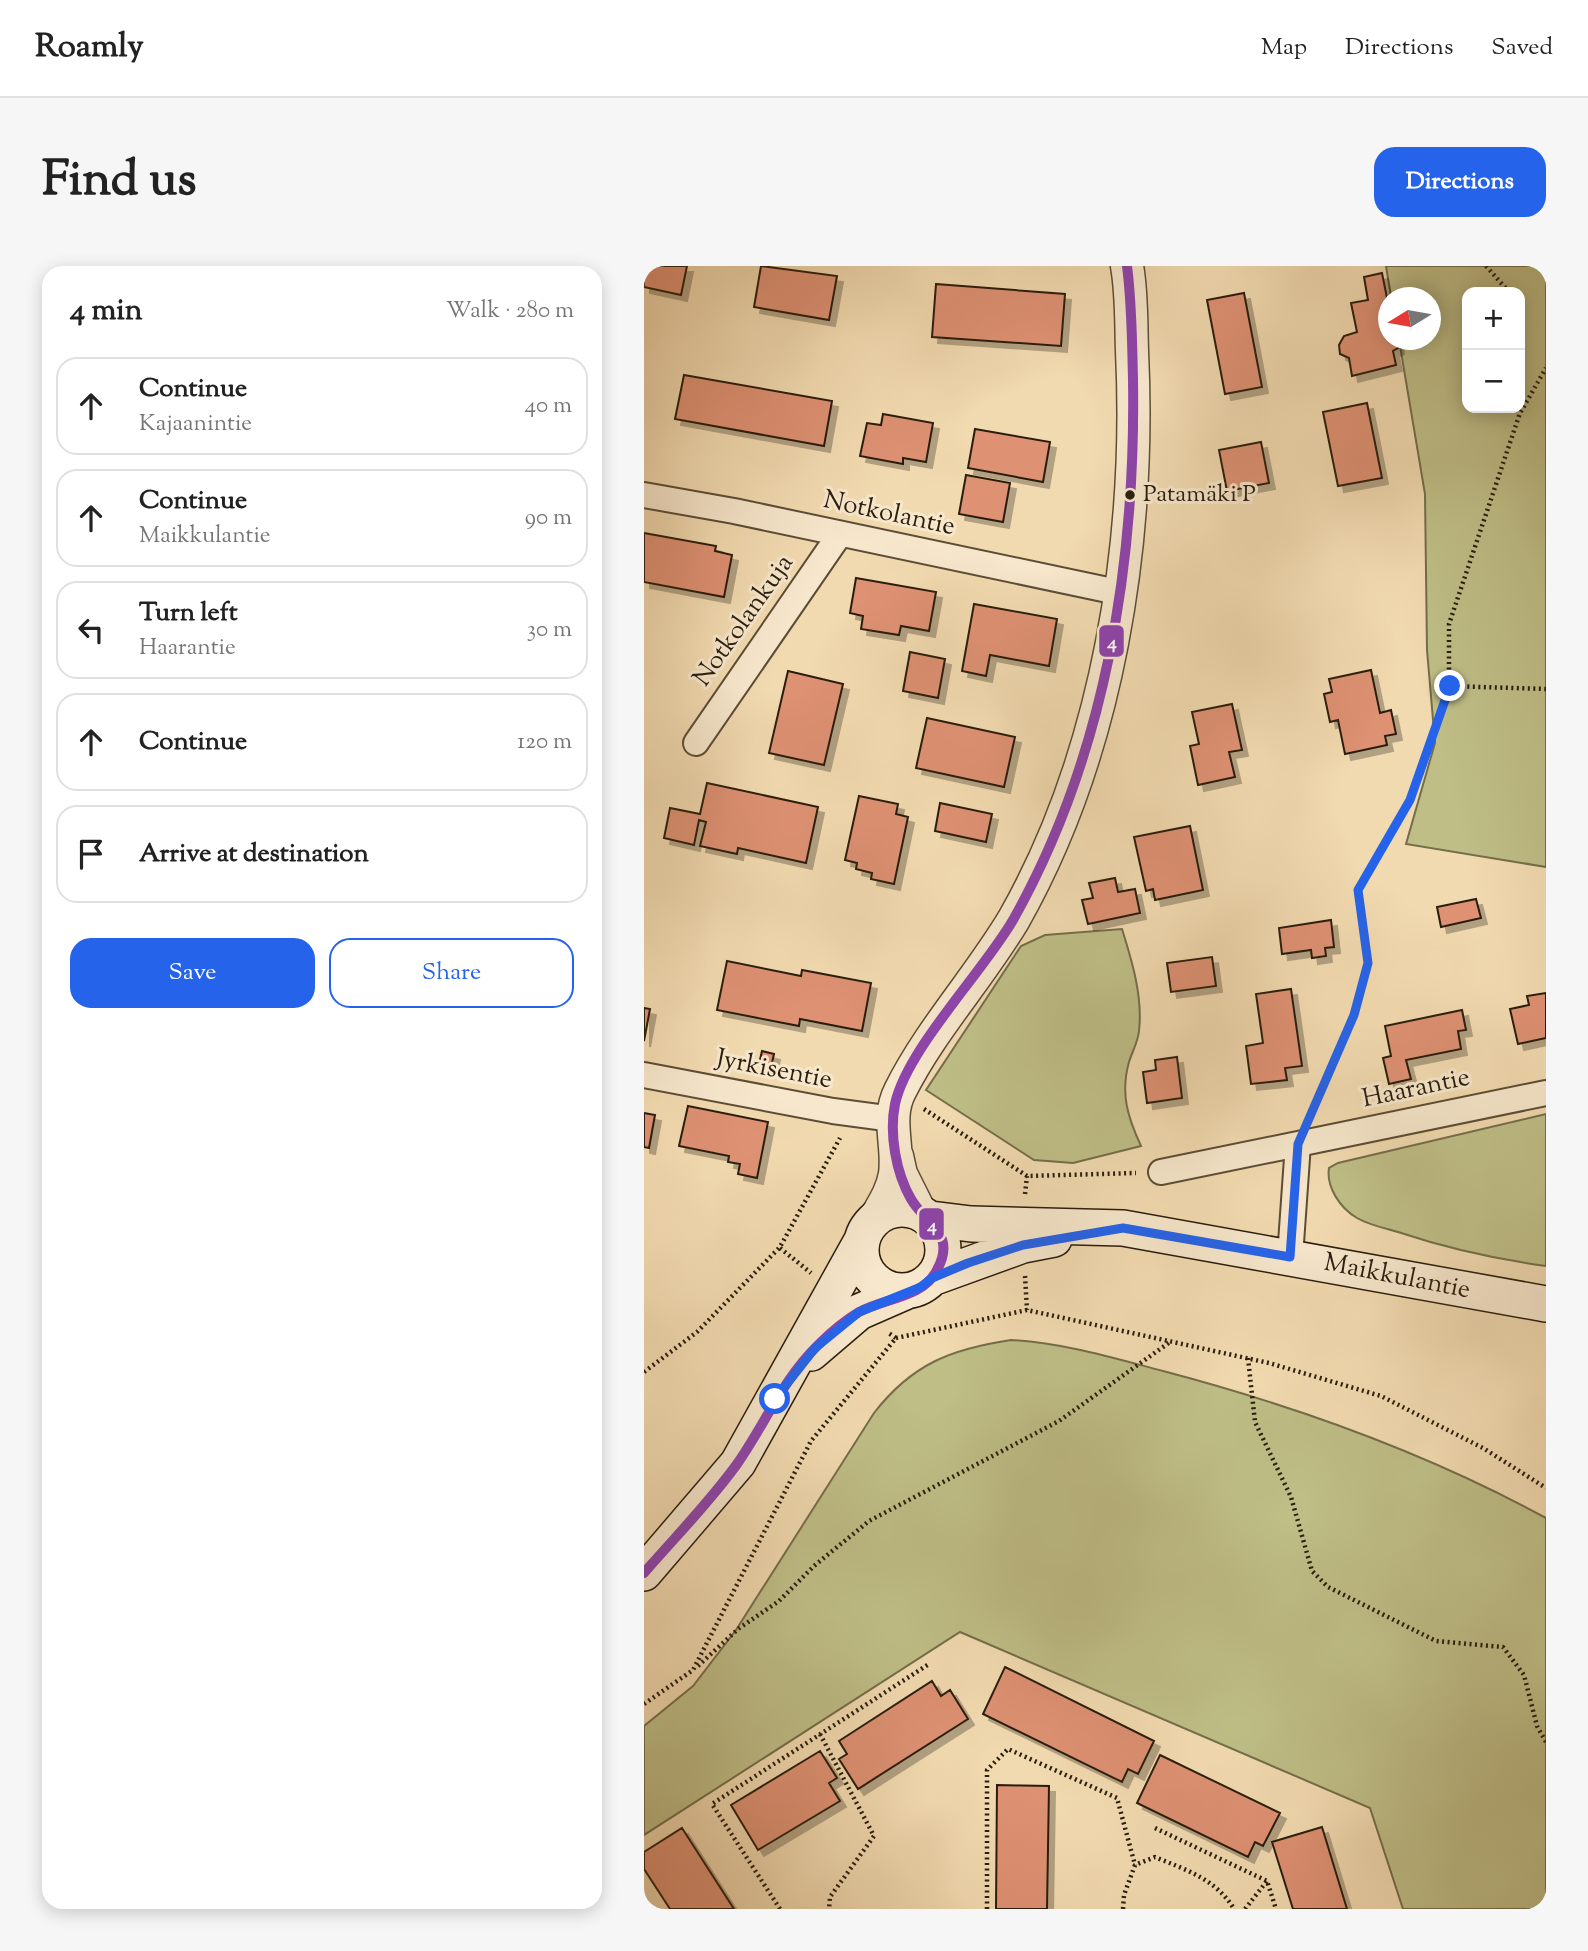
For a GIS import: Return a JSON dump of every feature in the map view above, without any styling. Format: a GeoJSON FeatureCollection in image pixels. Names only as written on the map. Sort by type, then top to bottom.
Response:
{"type":"FeatureCollection","features":[{"type":"Feature","properties":{"kind":"main road","name":"Maikkulantie"},"geometry":{"type":"LineString","coordinates":[[868,1230],[888,1210],[903,1208],[925,1216],[971,1224],[1123,1228],[1546,1304]]}},
{"type":"Feature","properties":{"kind":"main road"},"geometry":{"type":"LineString","coordinates":[[868,1230],[860,1256],[868,1275],[879,1285],[920,1285],[943,1259],[943,1245],[925,1216]]}},
{"type":"Feature","properties":{"kind":"main road","name":"Maikkulantie"},"geometry":{"type":"LineString","coordinates":[[846,1302],[920,1285],[1023,1245],[1123,1228]]}},
{"type":"Feature","properties":{"kind":"main road"},"geometry":{"type":"LineString","coordinates":[[644,1573],[738,1463],[775,1399],[815,1348],[846,1302],[868,1230]]}},
{"type":"Feature","properties":{"kind":"street"},"geometry":{"type":"LineString","coordinates":[[868,1230],[890,1195],[895,1172],[895,1118],[920,1056],[1014,918],[1062,818],[1098,702],[1122,593],[1136,429],[1125,268]]}},
{"type":"Feature","properties":{"kind":"street","name":"Notkolantie"},"geometry":{"type":"LineString","coordinates":[[644,495],[1122,593]]}},
{"type":"Feature","properties":{"kind":"street","name":"Notkolankuja"},"geometry":{"type":"LineString","coordinates":[[696,743],[840,534]]}},
{"type":"Feature","properties":{"kind":"street","name":"Jyrkisentie"},"geometry":{"type":"LineString","coordinates":[[644,1075],[853,1115],[895,1118]]}},
{"type":"Feature","properties":{"kind":"street","name":"Haarantie"},"geometry":{"type":"LineString","coordinates":[[1161,1172],[1546,1093]]}},
{"type":"Feature","properties":{"kind":"street"},"geometry":{"type":"LineString","coordinates":[[895,1118],[901,1174],[925,1216]]}},
{"type":"Feature","properties":{"kind":"street"},"geometry":{"type":"LineString","coordinates":[[1290,1257],[1298,1144]]}},
{"type":"Feature","properties":{"kind":"path"},"geometry":{"type":"LineString","coordinates":[[1486,266],[1505,287]]}},
{"type":"Feature","properties":{"kind":"path"},"geometry":{"type":"LineString","coordinates":[[1525,402],[1546,368]]}},
{"type":"Feature","properties":{"kind":"path"},"geometry":{"type":"LineString","coordinates":[[1298,1144],[1354,1015],[1368,963],[1358,890],[1410,800],[1450,686],[1449,624],[1519,413]]}},
{"type":"Feature","properties":{"kind":"path"},"geometry":{"type":"LineString","coordinates":[[1450,686],[1546,688]]}},
{"type":"Feature","properties":{"kind":"path"},"geometry":{"type":"LineString","coordinates":[[644,1372],[697,1332],[780,1247],[853,1115]]}},
{"type":"Feature","properties":{"kind":"path"},"geometry":{"type":"LineString","coordinates":[[895,1118],[1027,1177],[1161,1172]]}},
{"type":"Feature","properties":{"kind":"path"},"geometry":{"type":"LineString","coordinates":[[780,1247],[846,1302],[895,1338]]}},
{"type":"Feature","properties":{"kind":"path"},"geometry":{"type":"LineString","coordinates":[[693,1670],[811,1441],[895,1338],[1027,1310],[1171,1341],[1381,1396],[1483,1448],[1546,1488]]}},
{"type":"Feature","properties":{"kind":"path"},"geometry":{"type":"LineString","coordinates":[[644,1704],[693,1670],[738,1629],[779,1601],[814,1566],[869,1521],[1059,1421],[1171,1341]]}},
{"type":"Feature","properties":{"kind":"path"},"geometry":{"type":"LineString","coordinates":[[1248,1359],[1255,1422],[1291,1497],[1312,1571],[1328,1587],[1436,1642],[1503,1647],[1524,1675],[1537,1726],[1546,1742]]}},
{"type":"Feature","properties":{"kind":"path"},"geometry":{"type":"LineString","coordinates":[[780,1909],[712,1804],[929,1664]]}},
{"type":"Feature","properties":{"kind":"path"},"geometry":{"type":"LineString","coordinates":[[820,1734],[874,1836],[830,1897],[829,1909]]}},
{"type":"Feature","properties":{"kind":"path"},"geometry":{"type":"LineString","coordinates":[[987,1909],[987,1770],[1008,1749],[1117,1798],[1135,1865],[1122,1909]]}},
{"type":"Feature","properties":{"kind":"path"},"geometry":{"type":"LineString","coordinates":[[1155,1828],[1267,1881],[1276,1909]]}},
{"type":"Feature","properties":{"kind":"path"},"geometry":{"type":"LineString","coordinates":[[1135,1865],[1155,1857],[1206,1879],[1225,1894],[1234,1909]]}},
{"type":"Feature","properties":{"kind":"path"},"geometry":{"type":"LineString","coordinates":[[1245,1909],[1267,1881]]}},
{"type":"Feature","properties":{"kind":"path"},"geometry":{"type":"LineString","coordinates":[[644,1902],[649,1909]]}},
{"type":"Feature","properties":{"kind":"shaded area"},"geometry":{"type":"Polygon","coordinates":[[[1386,266],[1546,266],[1546,867],[1406,844],[1435,743],[1427,650],[1425,494],[1401,350],[1441,350],[1441,287],[1389,287],[1386,266]]]}},
{"type":"Feature","properties":{"kind":"shaded area"},"geometry":{"type":"Polygon","coordinates":[[[1122,929],[1136,979],[1140,1018],[1138,1035],[1126,1074],[1125,1095],[1132,1126],[1141,1146],[1073,1163],[1034,1160],[926,1090],[1021,946],[1045,935],[1122,929]]]}},
{"type":"Feature","properties":{"kind":"shaded area"},"geometry":{"type":"Polygon","coordinates":[[[1546,1114],[1546,1266],[1471,1252],[1372,1224],[1351,1214],[1332,1190],[1329,1168],[1338,1163],[1546,1114]]]}},
{"type":"Feature","properties":{"kind":"shaded area"},"geometry":{"type":"Polygon","coordinates":[[[1011,1340],[1050,1344],[1107,1356],[1311,1415],[1454,1472],[1546,1518],[1546,1909],[1403,1909],[1370,1808],[960,1632],[644,1835],[644,1726],[693,1686],[736,1630],[874,1413],[903,1382],[934,1362],[970,1348],[1011,1340]]]}},
{"type":"Feature","properties":{"kind":"building"},"geometry":{"type":"Polygon","coordinates":[[[644,266],[687,266],[681,295],[644,287],[644,266]]]}},
{"type":"Feature","properties":{"kind":"building"},"geometry":{"type":"Polygon","coordinates":[[[761,266],[837,276],[829,320],[754,307],[761,266]]]}},
{"type":"Feature","properties":{"kind":"building"},"geometry":{"type":"Polygon","coordinates":[[[1382,273],[1385,287],[1378,287],[1378,350],[1395,350],[1396,365],[1352,376],[1349,358],[1340,354],[1339,345],[1344,336],[1357,332],[1351,303],[1368,300],[1364,277],[1382,273]]]}},
{"type":"Feature","properties":{"kind":"building"},"geometry":{"type":"Polygon","coordinates":[[[936,284],[1065,294],[1061,346],[932,337],[936,284]]]}},
{"type":"Feature","properties":{"kind":"building"},"geometry":{"type":"Polygon","coordinates":[[[1244,293],[1262,387],[1225,394],[1207,300],[1244,293]]]}},
{"type":"Feature","properties":{"kind":"building"},"geometry":{"type":"Polygon","coordinates":[[[684,375],[832,401],[824,446],[675,419],[684,375]]]}},
{"type":"Feature","properties":{"kind":"building"},"geometry":{"type":"Polygon","coordinates":[[[1367,403],[1382,478],[1338,486],[1323,412],[1367,403]]]}},
{"type":"Feature","properties":{"kind":"building"},"geometry":{"type":"Polygon","coordinates":[[[883,414],[933,423],[926,462],[903,458],[903,464],[860,456],[867,423],[881,425],[883,414]]]}},
{"type":"Feature","properties":{"kind":"building"},"geometry":{"type":"Polygon","coordinates":[[[975,429],[1050,442],[1043,482],[968,468],[975,429]]]}},
{"type":"Feature","properties":{"kind":"building"},"geometry":{"type":"Polygon","coordinates":[[[1261,442],[1269,483],[1227,491],[1219,450],[1261,442]]]}},
{"type":"Feature","properties":{"kind":"building"},"geometry":{"type":"Polygon","coordinates":[[[966,475],[1010,483],[1003,522],[959,514],[966,475]]]}},
{"type":"Feature","properties":{"kind":"building"},"geometry":{"type":"Polygon","coordinates":[[[644,533],[716,546],[715,551],[732,555],[724,597],[644,582],[644,533]]]}},
{"type":"Feature","properties":{"kind":"building"},"geometry":{"type":"Polygon","coordinates":[[[856,578],[936,592],[929,631],[901,626],[899,635],[861,629],[863,616],[850,613],[856,578]]]}},
{"type":"Feature","properties":{"kind":"building"},"geometry":{"type":"Polygon","coordinates":[[[974,604],[1057,619],[1049,666],[990,655],[986,676],[962,671],[974,604]]]}},
{"type":"Feature","properties":{"kind":"building"},"geometry":{"type":"Polygon","coordinates":[[[910,652],[945,659],[938,698],[903,691],[910,652]]]}},
{"type":"Feature","properties":{"kind":"building"},"geometry":{"type":"Polygon","coordinates":[[[1371,670],[1380,713],[1391,710],[1396,734],[1385,736],[1387,745],[1345,754],[1338,720],[1330,722],[1324,694],[1332,692],[1329,679],[1371,670]]]}},
{"type":"Feature","properties":{"kind":"building"},"geometry":{"type":"Polygon","coordinates":[[[788,671],[843,684],[824,765],[769,753],[788,671]]]}},
{"type":"Feature","properties":{"kind":"building"},"geometry":{"type":"Polygon","coordinates":[[[1232,704],[1242,750],[1229,752],[1235,777],[1198,785],[1190,746],[1199,744],[1192,712],[1232,704]]]}},
{"type":"Feature","properties":{"kind":"building"},"geometry":{"type":"Polygon","coordinates":[[[927,718],[1015,737],[1004,787],[916,768],[927,718]]]}},
{"type":"Feature","properties":{"kind":"building"},"geometry":{"type":"Polygon","coordinates":[[[707,783],[818,807],[806,863],[738,848],[737,854],[700,846],[706,822],[699,820],[694,845],[664,838],[670,808],[700,814],[707,783]]]}},
{"type":"Feature","properties":{"kind":"building"},"geometry":{"type":"Polygon","coordinates":[[[859,796],[898,804],[896,814],[908,817],[894,884],[871,879],[872,873],[856,869],[857,863],[845,860],[859,796]]]}},
{"type":"Feature","properties":{"kind":"building"},"geometry":{"type":"Polygon","coordinates":[[[940,803],[992,814],[986,842],[935,831],[940,803]]]}},
{"type":"Feature","properties":{"kind":"building"},"geometry":{"type":"Polygon","coordinates":[[[1190,826],[1203,890],[1155,900],[1153,889],[1146,891],[1134,837],[1190,826]]]}},
{"type":"Feature","properties":{"kind":"building"},"geometry":{"type":"Polygon","coordinates":[[[1115,878],[1118,892],[1135,889],[1140,913],[1088,924],[1082,900],[1093,898],[1089,883],[1115,878]]]}},
{"type":"Feature","properties":{"kind":"building"},"geometry":{"type":"Polygon","coordinates":[[[1476,899],[1481,918],[1441,927],[1437,907],[1476,899]]]}},
{"type":"Feature","properties":{"kind":"building"},"geometry":{"type":"Polygon","coordinates":[[[1331,920],[1334,947],[1325,948],[1326,956],[1312,958],[1311,950],[1282,954],[1279,928],[1331,920]]]}},
{"type":"Feature","properties":{"kind":"building"},"geometry":{"type":"Polygon","coordinates":[[[1212,957],[1216,986],[1171,992],[1167,963],[1212,957]]]}},
{"type":"Feature","properties":{"kind":"building"},"geometry":{"type":"Polygon","coordinates":[[[727,961],[801,976],[802,970],[871,983],[862,1031],[800,1019],[799,1026],[717,1010],[727,961]]]}},
{"type":"Feature","properties":{"kind":"building"},"geometry":{"type":"Polygon","coordinates":[[[1291,989],[1302,1066],[1285,1068],[1287,1080],[1251,1084],[1246,1046],[1263,1043],[1256,994],[1291,989]]]}},
{"type":"Feature","properties":{"kind":"building"},"geometry":{"type":"Polygon","coordinates":[[[1546,993],[1546,1038],[1518,1044],[1510,1009],[1529,1005],[1527,996],[1546,993]]]}},
{"type":"Feature","properties":{"kind":"building"},"geometry":{"type":"Polygon","coordinates":[[[644,1008],[650,1009],[644,1041],[644,1008]]]}},
{"type":"Feature","properties":{"kind":"building"},"geometry":{"type":"Polygon","coordinates":[[[1462,1010],[1466,1030],[1458,1031],[1461,1049],[1406,1060],[1411,1079],[1389,1084],[1383,1058],[1391,1056],[1385,1026],[1462,1010]]]}},
{"type":"Feature","properties":{"kind":"building"},"geometry":{"type":"Polygon","coordinates":[[[762,1051],[774,1054],[771,1067],[759,1064],[762,1051]]]}},
{"type":"Feature","properties":{"kind":"building"},"geometry":{"type":"Polygon","coordinates":[[[1177,1057],[1182,1098],[1147,1103],[1143,1072],[1156,1070],[1155,1060],[1177,1057]]]}},
{"type":"Feature","properties":{"kind":"building"},"geometry":{"type":"Polygon","coordinates":[[[688,1106],[768,1122],[757,1178],[738,1174],[740,1164],[728,1162],[729,1156],[679,1146],[688,1106]]]}},
{"type":"Feature","properties":{"kind":"building"},"geometry":{"type":"Polygon","coordinates":[[[644,1113],[655,1115],[649,1148],[644,1147],[644,1113]]]}},
{"type":"Feature","properties":{"kind":"building"},"geometry":{"type":"Polygon","coordinates":[[[1005,1667],[1154,1741],[1138,1774],[1128,1769],[1122,1782],[983,1714],[1005,1667]]]}},
{"type":"Feature","properties":{"kind":"building"},"geometry":{"type":"Polygon","coordinates":[[[932,1681],[941,1696],[950,1690],[968,1719],[858,1789],[839,1759],[847,1754],[839,1741],[932,1681]]]}},
{"type":"Feature","properties":{"kind":"building"},"geometry":{"type":"Polygon","coordinates":[[[820,1751],[837,1778],[829,1783],[840,1801],[758,1850],[731,1805],[820,1751]]]}},
{"type":"Feature","properties":{"kind":"building"},"geometry":{"type":"Polygon","coordinates":[[[1160,1755],[1280,1813],[1263,1846],[1255,1842],[1248,1857],[1137,1803],[1160,1755]]]}},
{"type":"Feature","properties":{"kind":"building"},"geometry":{"type":"Polygon","coordinates":[[[997,1785],[1049,1786],[1047,1909],[996,1909],[997,1785]]]}},
{"type":"Feature","properties":{"kind":"building"},"geometry":{"type":"Polygon","coordinates":[[[1322,1827],[1347,1909],[1293,1909],[1272,1842],[1322,1827]]]}},
{"type":"Feature","properties":{"kind":"building"},"geometry":{"type":"Polygon","coordinates":[[[682,1828],[734,1909],[670,1909],[644,1869],[644,1852],[682,1828]]]}},
{"type":"Feature","properties":{"kind":"transit line","name":"4"},"geometry":{"type":"LineString","coordinates":[[644,1573],[726,1478],[747,1449],[784,1387],[818,1345],[837,1327],[859,1312],[913,1292],[922,1286],[931,1279],[942,1257],[942,1238],[917,1208],[901,1177],[893,1140],[895,1104],[902,1082],[914,1059],[1013,920],[1045,858],[1071,793],[1092,726],[1109,658],[1121,589],[1128,519],[1133,379],[1127,266]]}},
{"type":"Feature","properties":{"kind":"place","name":"Patamäki P"},"geometry":{"type":"Point","coordinates":[1130,495]}},
{"type":"Feature","properties":{"kind":"route"},"geometry":{"type":"LineString","coordinates":[[775,1399],[815,1348],[859,1312],[921,1287],[932,1278],[968,1263],[1023,1245],[1123,1228],[1290,1257],[1298,1144],[1354,1015],[1368,963],[1358,890],[1410,800],[1450,686]]}}]}
